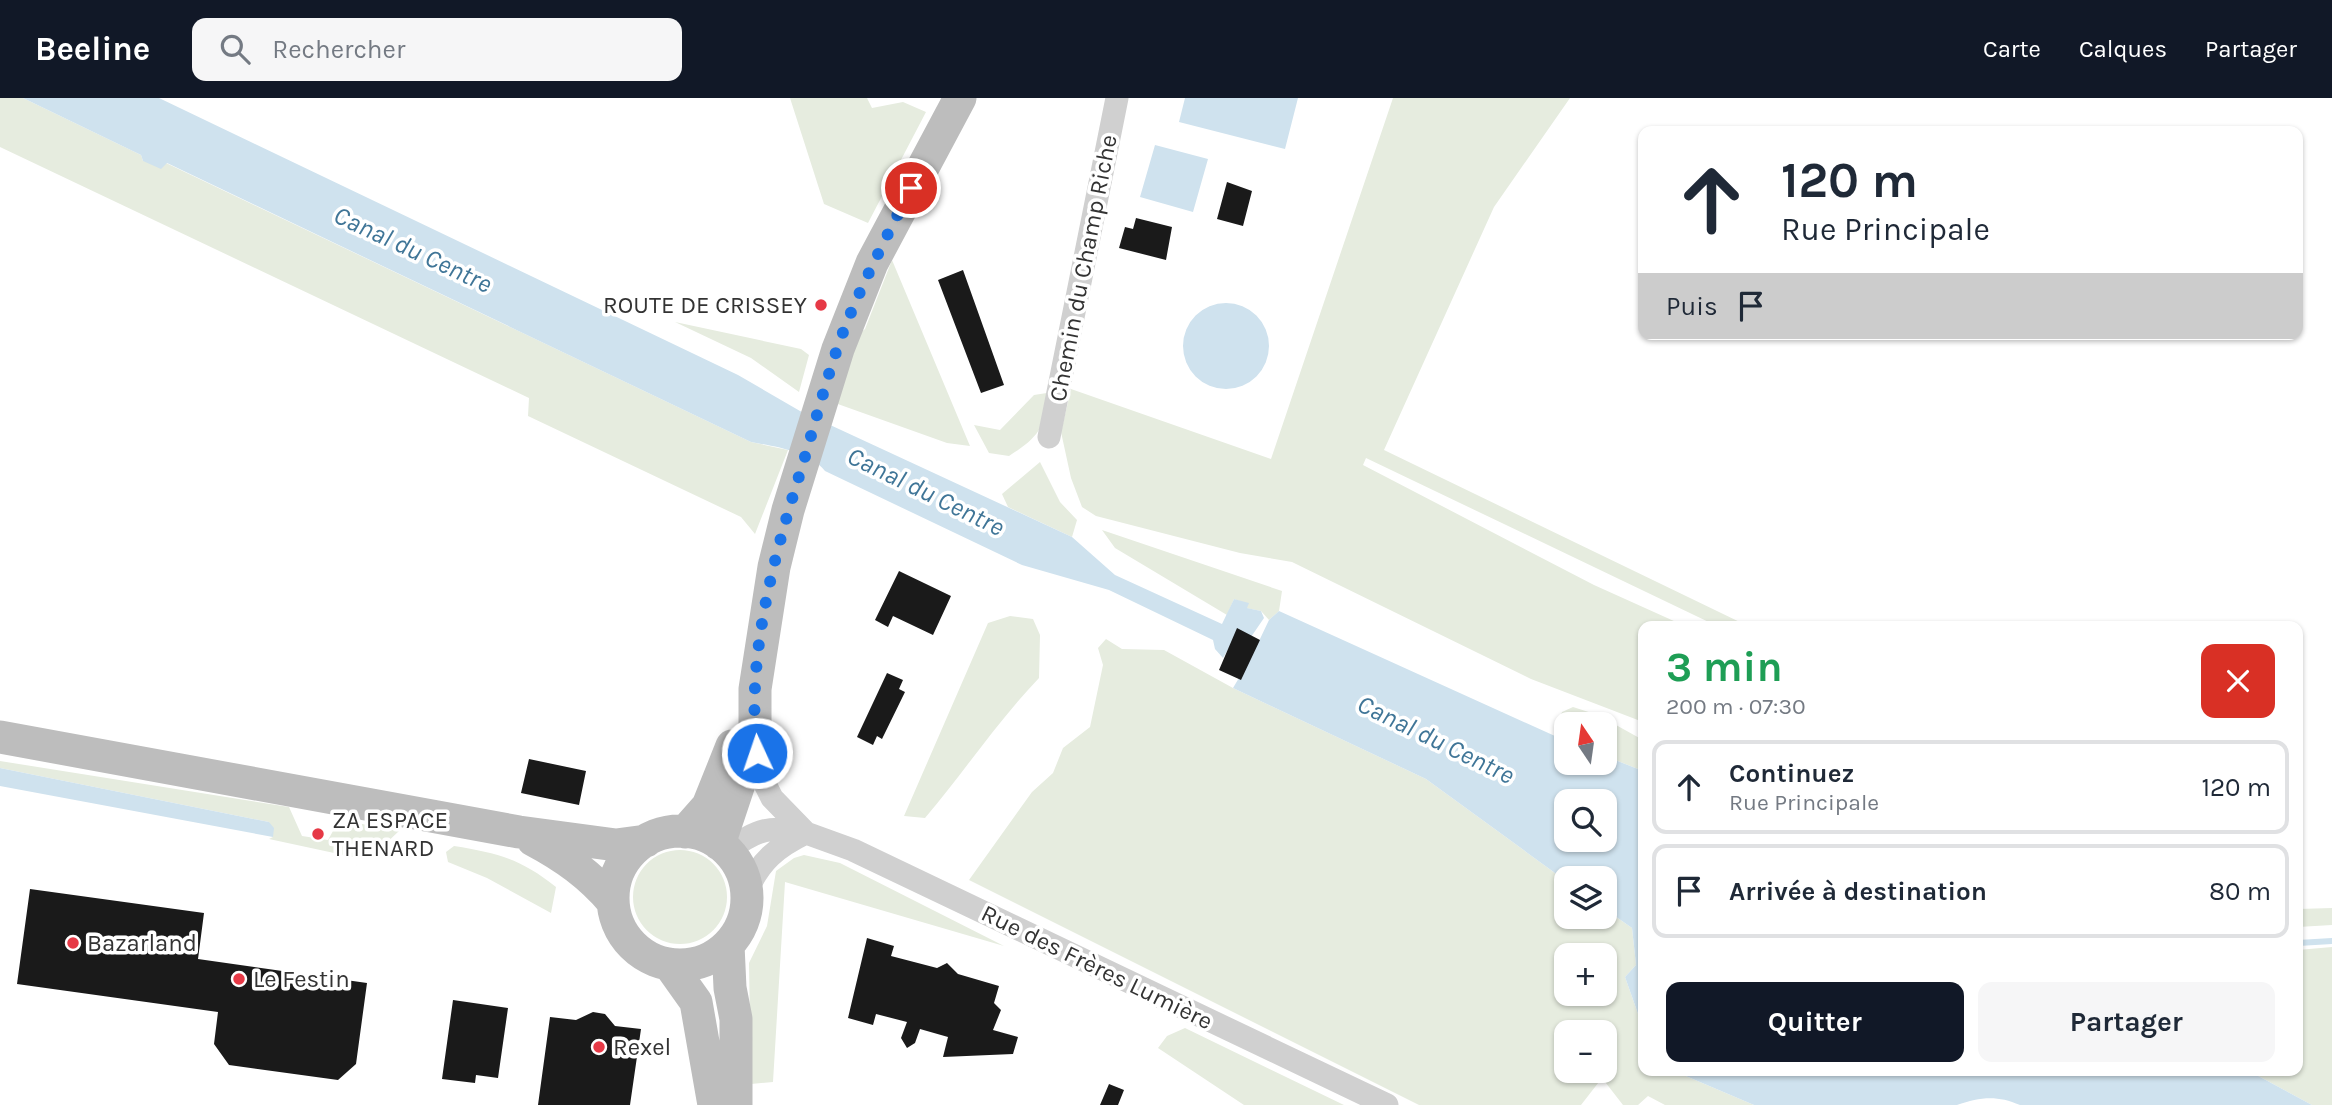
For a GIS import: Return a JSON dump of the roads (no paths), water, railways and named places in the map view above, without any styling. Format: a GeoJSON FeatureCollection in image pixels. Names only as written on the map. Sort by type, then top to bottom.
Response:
{"type":"FeatureCollection","features":[{"type":"Feature","properties":{"kind":"main road"},"geometry":{"type":"LineString","coordinates":[[724,848],[755,736],[755,689],[774,567],[821,403],[847,323],[880,250],[960,98]]}},
{"type":"Feature","properties":{"kind":"main road"},"geometry":{"type":"LineString","coordinates":[[685,832],[708,806],[755,689]]}},
{"type":"Feature","properties":{"kind":"main road"},"geometry":{"type":"LineString","coordinates":[[0,737],[519,832],[616,845],[646,841],[659,835],[685,832],[697,834],[724,848],[737,863],[747,891],[743,920],[728,945],[701,961],[669,964],[656,961],[633,946],[623,933],[613,902],[598,884],[568,858],[519,832]]}},
{"type":"Feature","properties":{"kind":"main road"},"geometry":{"type":"LineString","coordinates":[[613,902],[621,867],[646,841]]}},
{"type":"Feature","properties":{"kind":"main road"},"geometry":{"type":"LineString","coordinates":[[728,945],[730,988],[736,1019],[736,1105]]}},
{"type":"Feature","properties":{"kind":"main road"},"geometry":{"type":"LineString","coordinates":[[669,964],[696,1002],[713,1105]]}},
{"type":"Feature","properties":{"kind":"street","name":"Chemin du Champ Riche"},"geometry":{"type":"LineString","coordinates":[[1049,438],[1117,98]]}},
{"type":"Feature","properties":{"kind":"street","name":"Rue des Frères Lumière"},"geometry":{"type":"LineString","coordinates":[[755,736],[758,770],[772,798],[806,833]]}},
{"type":"Feature","properties":{"kind":"street","name":"Rue des Frères Lumière"},"geometry":{"type":"LineString","coordinates":[[724,848],[748,836],[769,829],[783,828],[806,833],[853,850],[1387,1105]]}},
{"type":"Feature","properties":{"kind":"street"},"geometry":{"type":"LineString","coordinates":[[747,891],[754,874],[771,853],[806,833]]}},
{"type":"Feature","properties":{"kind":"water","name":"Canal du Centre"},"geometry":{"type":"Polygon","coordinates":[[[23,98],[159,98],[738,375],[800,411],[1072,537],[1115,575],[1222,624],[1234,599],[1249,603],[1247,608],[1261,611],[1264,618],[1251,637],[1259,641],[1269,620],[1279,611],[1554,736],[1554,775],[1617,775],[1617,761],[1638,769],[1638,1014],[1625,977],[1636,965],[1632,928],[1617,917],[1617,866],[1554,866],[1554,872],[1426,779],[1233,688],[1252,656],[1230,646],[1223,658],[1215,649],[1213,640],[1109,590],[1022,565],[825,471],[801,454],[751,442],[167,163],[161,169],[143,161],[141,155],[23,98]]]}},
{"type":"Feature","properties":{"kind":"water"},"geometry":{"type":"Polygon","coordinates":[[[1185,98],[1298,98],[1285,149],[1179,122],[1185,98]]]}},
{"type":"Feature","properties":{"kind":"water"},"geometry":{"type":"Polygon","coordinates":[[[1155,145],[1208,159],[1193,212],[1140,197],[1155,145]]]}},
{"type":"Feature","properties":{"kind":"water"},"geometry":{"type":"Polygon","coordinates":[[[1226,303],[1250,310],[1262,322],[1269,346],[1262,370],[1250,382],[1226,389],[1202,382],[1190,370],[1183,346],[1190,322],[1202,310],[1226,303]]]}},
{"type":"Feature","properties":{"kind":"water"},"geometry":{"type":"Polygon","coordinates":[[[0,768],[269,822],[274,828],[273,837],[0,786],[0,768]]]}},
{"type":"Feature","properties":{"kind":"water"},"geometry":{"type":"Polygon","coordinates":[[[1686,1076],[2258,1076],[2312,1105],[2020,1105],[1988,1098],[1957,1105],[1754,1105],[1686,1076]]]}},
{"type":"Feature","properties":{"kind":"waterway"},"geometry":{"type":"LineString","coordinates":[[2303,943],[2332,941]]}},
{"type":"Feature","properties":{"kind":"place","name":"ROUTE DE CRISSEY"},"geometry":{"type":"Point","coordinates":[821,305]}},
{"type":"Feature","properties":{"kind":"place","name":"ZA ESPACE THENARD"},"geometry":{"type":"Point","coordinates":[318,834]}},
{"type":"Feature","properties":{"kind":"place","name":"Bazarland"},"geometry":{"type":"Point","coordinates":[73,943]}},
{"type":"Feature","properties":{"kind":"place","name":"Le Festin"},"geometry":{"type":"Point","coordinates":[239,979]}},
{"type":"Feature","properties":{"kind":"place","name":"Rexel"},"geometry":{"type":"Point","coordinates":[599,1047]}}]}
